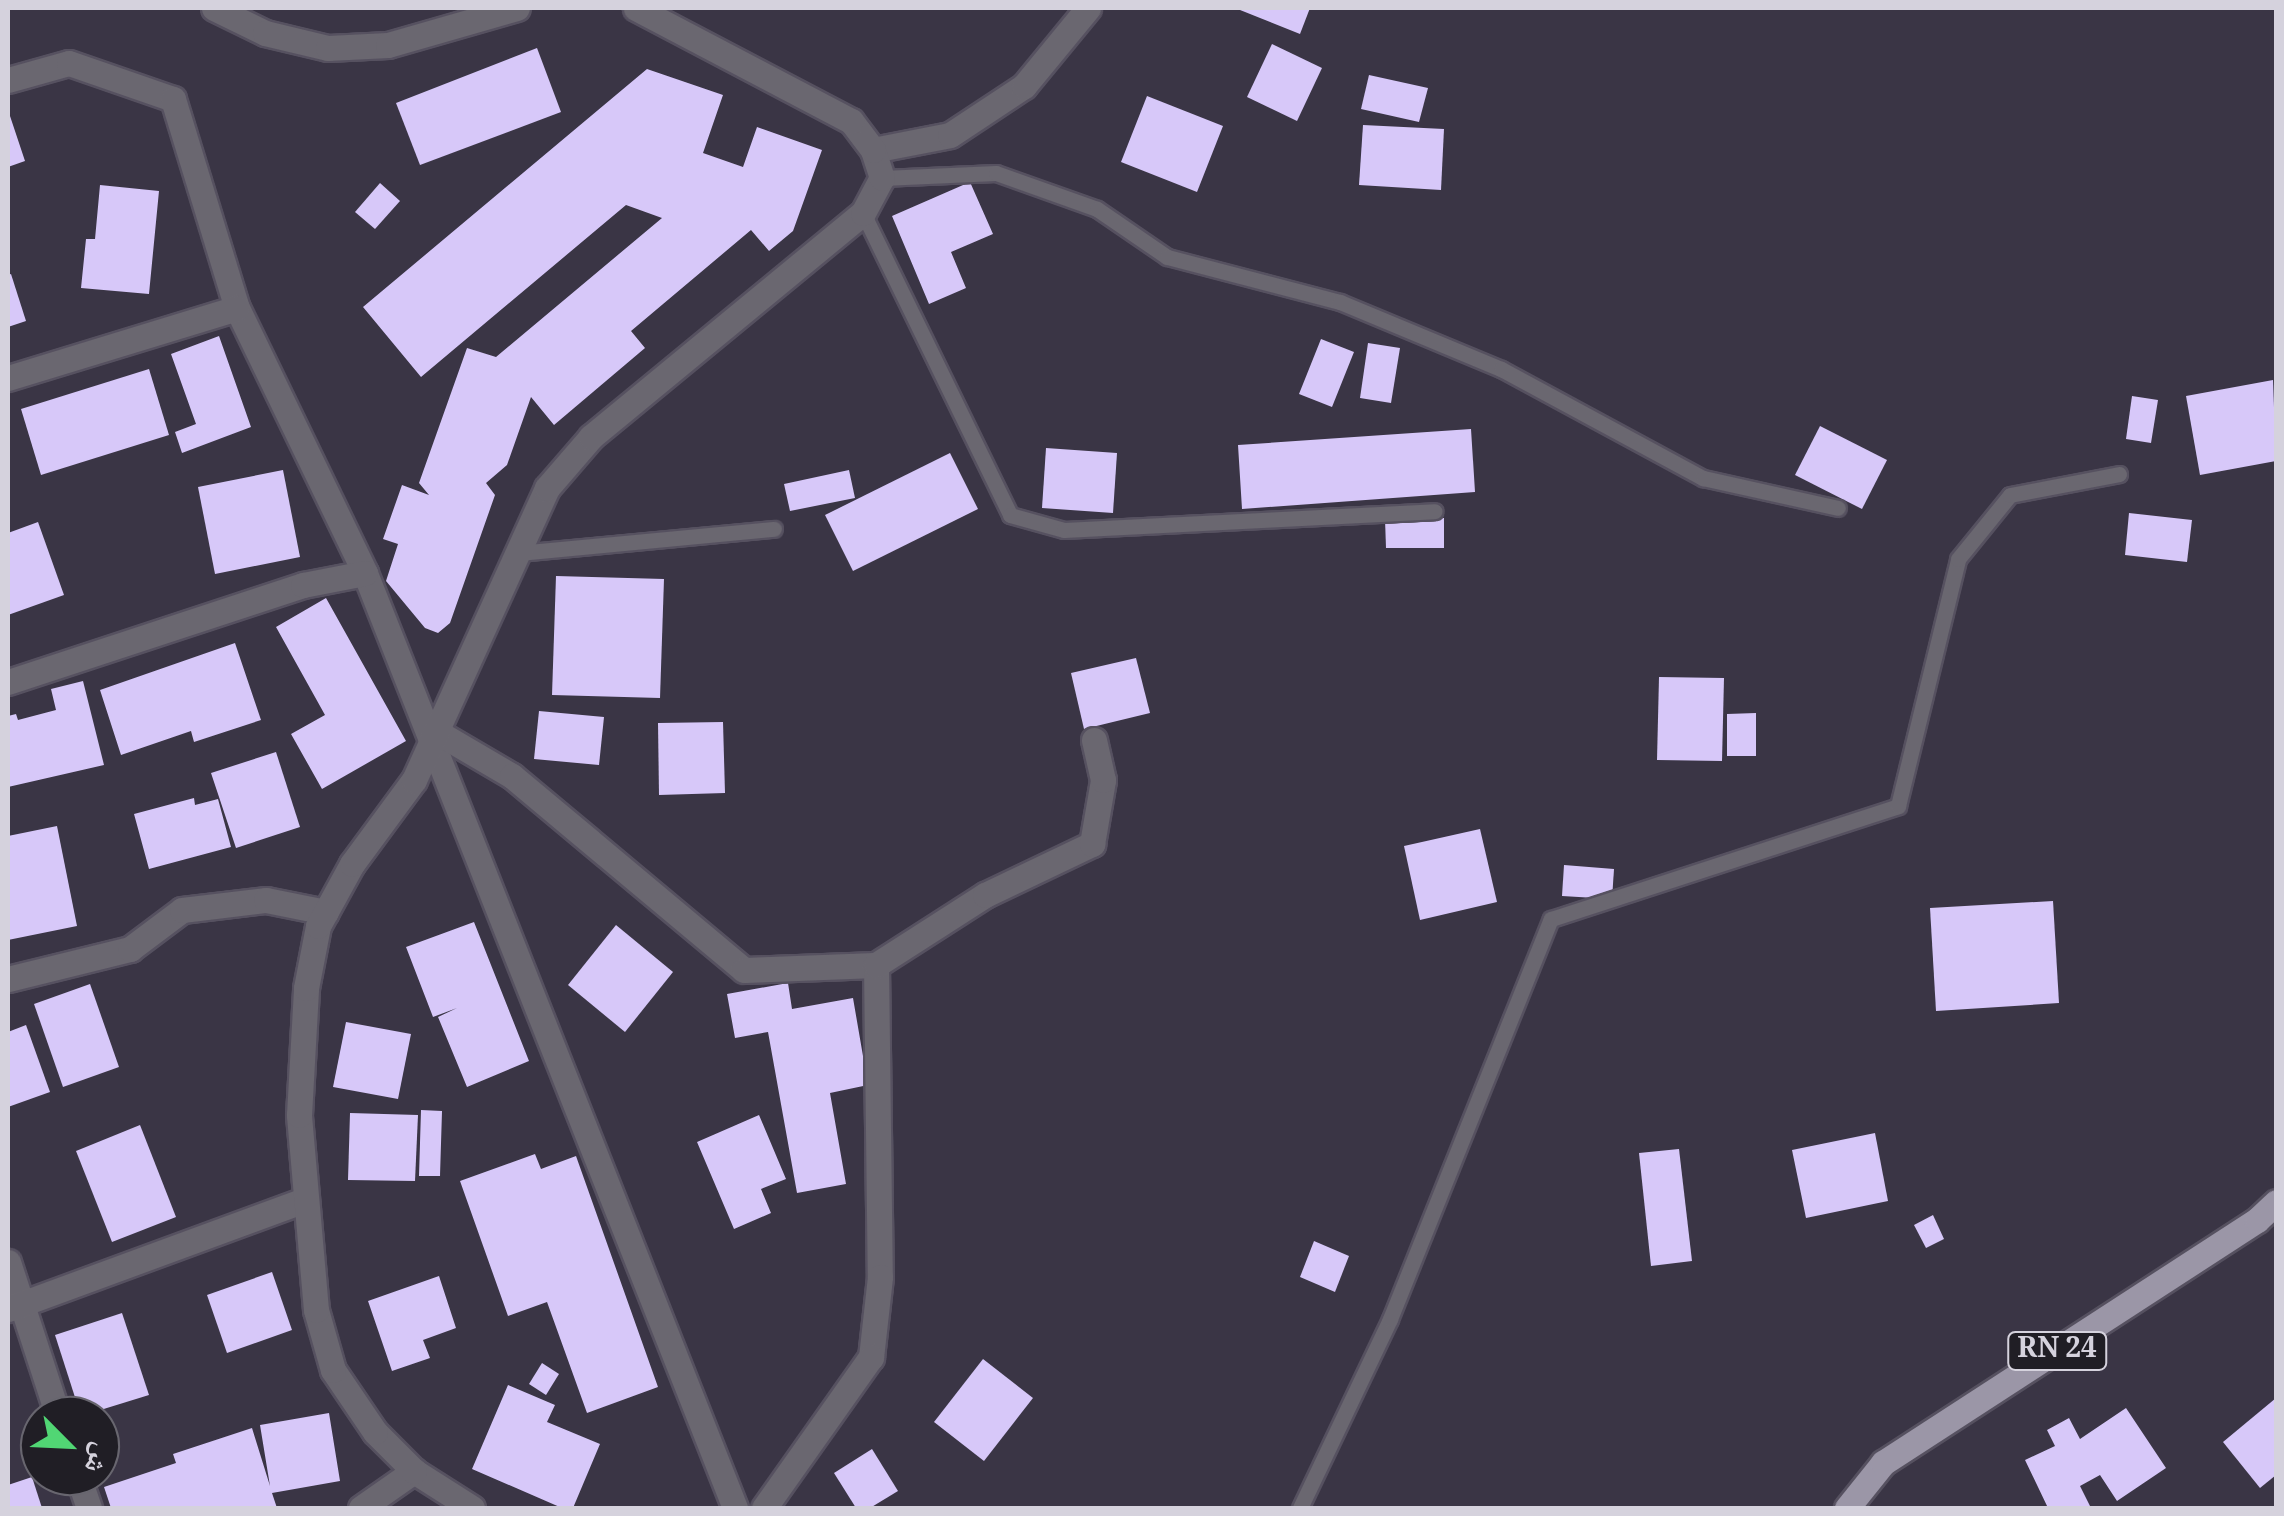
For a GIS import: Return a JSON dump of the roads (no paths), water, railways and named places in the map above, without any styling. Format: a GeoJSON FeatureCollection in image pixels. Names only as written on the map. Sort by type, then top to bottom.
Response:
{"type":"FeatureCollection","features":[{"type":"Feature","properties":{"kind":"main road","name":"RN 24"},"geometry":{"type":"LineString","coordinates":[[1847,1508],[1883,1463],[2256,1220],[2276,1202]]}},
{"type":"Feature","properties":{"kind":"street"},"geometry":{"type":"LineString","coordinates":[[214,8],[265,33],[328,48],[388,44],[516,8]]}},
{"type":"Feature","properties":{"kind":"street"},"geometry":{"type":"LineString","coordinates":[[472,1508],[414,1471],[375,1432],[332,1370],[316,1310],[299,1114],[306,988],[318,926],[352,864],[414,780],[547,488],[591,437],[863,213],[882,178],[873,150],[852,121],[636,8]]}},
{"type":"Feature","properties":{"kind":"street"},"geometry":{"type":"LineString","coordinates":[[873,150],[950,135],[980,116],[1024,86],[1088,8]]}},
{"type":"Feature","properties":{"kind":"street"},"geometry":{"type":"LineString","coordinates":[[8,80],[69,63],[173,99],[237,308],[366,573],[735,1508]]}},
{"type":"Feature","properties":{"kind":"street"},"geometry":{"type":"LineString","coordinates":[[8,378],[237,308]]}},
{"type":"Feature","properties":{"kind":"street"},"geometry":{"type":"LineString","coordinates":[[8,682],[303,585],[366,573]]}},
{"type":"Feature","properties":{"kind":"street"},"geometry":{"type":"LineString","coordinates":[[434,738],[512,776],[744,970],[876,964],[985,895],[1092,844],[1103,780],[1094,740]]}},
{"type":"Feature","properties":{"kind":"street"},"geometry":{"type":"LineString","coordinates":[[8,979],[130,949],[182,910],[266,900],[326,912]]}},
{"type":"Feature","properties":{"kind":"street"},"geometry":{"type":"LineString","coordinates":[[764,1508],[870,1357],[880,1278],[876,964]]}},
{"type":"Feature","properties":{"kind":"street"},"geometry":{"type":"LineString","coordinates":[[14,1307],[304,1200]]}},
{"type":"Feature","properties":{"kind":"street"},"geometry":{"type":"LineString","coordinates":[[8,1262],[14,1307],[50,1396]]}},
{"type":"Feature","properties":{"kind":"street"},"geometry":{"type":"LineString","coordinates":[[361,1508],[414,1471]]}},
{"type":"Feature","properties":{"kind":"lane"},"geometry":{"type":"LineString","coordinates":[[882,178],[996,173],[1097,209],[1167,258],[1340,302],[1501,369],[1704,478],[1838,508]]}},
{"type":"Feature","properties":{"kind":"lane"},"geometry":{"type":"LineString","coordinates":[[863,213],[1010,515],[1064,530],[1436,511]]}},
{"type":"Feature","properties":{"kind":"lane"},"geometry":{"type":"LineString","coordinates":[[1300,1508],[1390,1319],[1551,919],[1898,806],[1958,559],[2010,495],[2120,474]]}},
{"type":"Feature","properties":{"kind":"lane"},"geometry":{"type":"LineString","coordinates":[[518,554],[774,528]]}}]}
